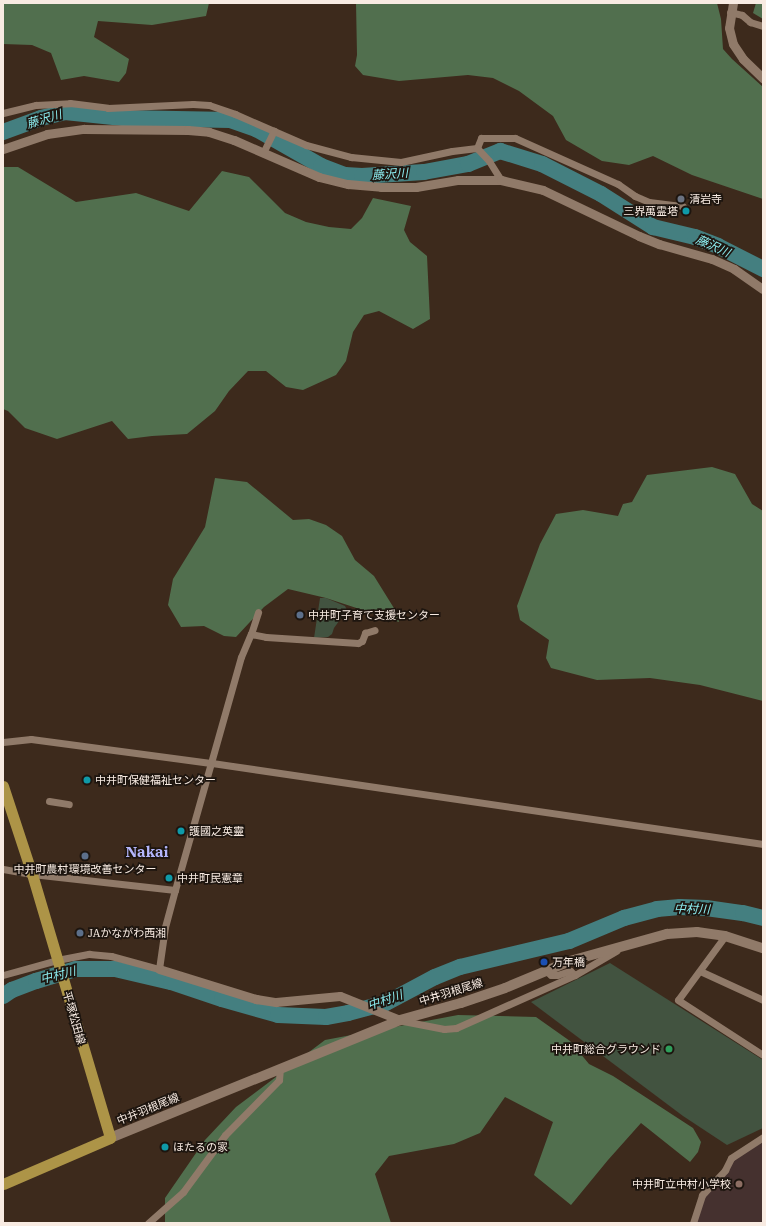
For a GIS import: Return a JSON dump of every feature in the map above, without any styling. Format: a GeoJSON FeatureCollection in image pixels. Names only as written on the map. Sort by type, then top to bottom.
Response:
{"type":"FeatureCollection","features":[{"type":"Feature","properties":{"kind":"main road","name":"平塚松田線"},"geometry":{"type":"LineString","coordinates":[[3,786],[32,874],[110,1138]]}},
{"type":"Feature","properties":{"kind":"main road","name":"中井羽根尾線"},"geometry":{"type":"LineString","coordinates":[[110,1138],[400,1020],[461,1003],[570,961],[668,934],[697,932],[725,936],[763,948]]}},
{"type":"Feature","properties":{"kind":"main road"},"geometry":{"type":"LineString","coordinates":[[3,1184],[110,1138]]}},
{"type":"Feature","properties":{"kind":"street"},"geometry":{"type":"LineString","coordinates":[[763,26],[750,22],[732,8],[729,28],[733,44],[743,59],[763,78]]}},
{"type":"Feature","properties":{"kind":"street"},"geometry":{"type":"LineString","coordinates":[[3,113],[36,105],[70,103],[108,108],[192,104],[209,106],[235,114],[306,145],[351,157],[402,162],[452,151],[479,149]]}},
{"type":"Feature","properties":{"kind":"street"},"geometry":{"type":"LineString","coordinates":[[3,149],[47,134],[84,130],[188,130],[209,132],[234,140],[319,177],[348,184],[381,187],[416,187],[464,180],[501,180],[543,190],[639,236],[659,244],[712,259],[734,269],[763,289]]}},
{"type":"Feature","properties":{"kind":"street"},"geometry":{"type":"LineString","coordinates":[[263,153],[274,130]]}},
{"type":"Feature","properties":{"kind":"street"},"geometry":{"type":"LineString","coordinates":[[479,149],[481,138],[515,138],[618,184],[634,196],[649,202],[683,206]]}},
{"type":"Feature","properties":{"kind":"street"},"geometry":{"type":"LineString","coordinates":[[479,149],[489,161],[501,180]]}},
{"type":"Feature","properties":{"kind":"street"},"geometry":{"type":"LineString","coordinates":[[159,969],[165,927],[175,890],[241,657],[251,634],[258,612]]}},
{"type":"Feature","properties":{"kind":"street"},"geometry":{"type":"LineString","coordinates":[[251,634],[266,637],[358,643],[362,641],[365,633],[375,630]]}},
{"type":"Feature","properties":{"kind":"street"},"geometry":{"type":"LineString","coordinates":[[3,742],[32,739],[212,763],[763,844]]}},
{"type":"Feature","properties":{"kind":"street"},"geometry":{"type":"LineString","coordinates":[[50,801],[69,804]]}},
{"type":"Feature","properties":{"kind":"street"},"geometry":{"type":"LineString","coordinates":[[3,869],[32,874],[175,890]]}},
{"type":"Feature","properties":{"kind":"street"},"geometry":{"type":"LineString","coordinates":[[725,936],[678,1000],[763,1055]]}},
{"type":"Feature","properties":{"kind":"street"},"geometry":{"type":"LineString","coordinates":[[3,976],[89,954],[111,956],[256,999],[276,1002],[340,996],[400,1020],[444,1029],[456,1028],[575,975],[627,945]]}},
{"type":"Feature","properties":{"kind":"street"},"geometry":{"type":"LineString","coordinates":[[546,971],[557,975],[570,971],[575,975]]}},
{"type":"Feature","properties":{"kind":"street"},"geometry":{"type":"LineString","coordinates":[[700,971],[763,1000]]}},
{"type":"Feature","properties":{"kind":"street"},"geometry":{"type":"LineString","coordinates":[[148,1223],[183,1192],[225,1135],[279,1080],[280,1068]]}},
{"type":"Feature","properties":{"kind":"street"},"geometry":{"type":"LineString","coordinates":[[693,1223],[702,1195],[725,1170],[731,1158],[763,1137]]}},
{"type":"Feature","properties":{"kind":"shaded area","name":"中井町立中村小学校"},"geometry":{"type":"Polygon","coordinates":[[[763,1142],[763,1223],[696,1223],[705,1196],[733,1159],[763,1142]]]}},
{"type":"Feature","properties":{"kind":"green space"},"geometry":{"type":"Polygon","coordinates":[[[3,3],[209,3],[206,16],[152,25],[98,21],[94,37],[129,59],[126,73],[119,82],[84,76],[61,80],[51,53],[32,45],[3,44],[3,3]]]}},
{"type":"Feature","properties":{"kind":"green space"},"geometry":{"type":"Polygon","coordinates":[[[356,3],[717,3],[721,19],[723,49],[763,87],[763,199],[692,175],[653,156],[629,165],[602,161],[566,140],[553,116],[519,91],[493,78],[468,75],[399,81],[363,75],[355,66],[357,55],[356,3]]]}},
{"type":"Feature","properties":{"kind":"green space"},"geometry":{"type":"Polygon","coordinates":[[[756,3],[763,4],[763,19],[753,13],[756,3]]]}},
{"type":"Feature","properties":{"kind":"green space"},"geometry":{"type":"Polygon","coordinates":[[[3,167],[18,167],[76,202],[136,193],[189,211],[222,171],[249,177],[285,213],[306,222],[329,227],[351,229],[362,218],[373,198],[411,206],[404,230],[410,242],[427,256],[430,319],[413,329],[379,311],[364,315],[353,332],[346,361],[336,375],[303,390],[286,387],[266,371],[248,371],[229,391],[215,411],[187,434],[128,439],[112,421],[57,439],[25,428],[8,411],[3,409],[3,167]]]}},
{"type":"Feature","properties":{"kind":"green space"},"geometry":{"type":"Polygon","coordinates":[[[712,467],[735,474],[752,504],[763,511],[763,701],[700,685],[650,678],[597,680],[551,668],[546,658],[549,640],[520,620],[517,606],[540,544],[556,514],[583,510],[618,516],[623,504],[632,502],[647,475],[712,467]]]}},
{"type":"Feature","properties":{"kind":"green space"},"geometry":{"type":"Polygon","coordinates":[[[215,478],[247,482],[293,520],[309,519],[326,525],[342,536],[355,560],[374,576],[397,613],[399,622],[326,598],[288,589],[264,607],[236,637],[224,636],[204,626],[181,627],[168,605],[173,579],[205,527],[215,478]]]}},
{"type":"Feature","properties":{"kind":"green space"},"geometry":{"type":"Polygon","coordinates":[[[320,598],[326,598],[345,606],[347,610],[334,628],[332,634],[328,637],[314,638],[320,598]]]}},
{"type":"Feature","properties":{"kind":"green space","name":"中井町総合グラウンド"},"geometry":{"type":"Polygon","coordinates":[[[610,963],[763,1060],[763,1128],[727,1145],[683,1116],[531,1002],[610,963]]]}},
{"type":"Feature","properties":{"kind":"green space"},"geometry":{"type":"Polygon","coordinates":[[[458,1015],[536,1017],[570,1041],[589,1064],[613,1076],[693,1128],[701,1142],[698,1152],[690,1162],[641,1123],[571,1205],[534,1175],[553,1122],[505,1097],[480,1133],[454,1144],[389,1156],[375,1174],[391,1223],[165,1223],[165,1198],[205,1140],[236,1107],[325,1040],[458,1015]]]}},
{"type":"Feature","properties":{"kind":"waterway","name":"藤沢川"},"geometry":{"type":"LineString","coordinates":[[3,132],[41,118],[65,112],[123,118],[230,120],[256,129],[321,166],[345,175],[362,176],[424,172],[468,164],[500,151],[542,164],[601,194],[653,227],[695,237],[718,246],[763,269]]}},
{"type":"Feature","properties":{"kind":"waterway","name":"中村川"},"geometry":{"type":"LineString","coordinates":[[3,996],[12,990],[36,981],[76,969],[115,969],[171,982],[222,999],[278,1015],[326,1017],[386,1003],[435,977],[460,967],[569,941],[624,918],[657,909],[680,907],[706,908],[743,913],[763,918]]}},
{"type":"Feature","properties":{"kind":"place","name":"清岩寺"},"geometry":{"type":"Point","coordinates":[681,199]}},
{"type":"Feature","properties":{"kind":"place","name":"三界萬霊塔"},"geometry":{"type":"Point","coordinates":[686,211]}},
{"type":"Feature","properties":{"kind":"place","name":"中井町子育て支援センター"},"geometry":{"type":"Point","coordinates":[300,615]}},
{"type":"Feature","properties":{"kind":"place","name":"中井町保健福祉センター"},"geometry":{"type":"Point","coordinates":[87,780]}},
{"type":"Feature","properties":{"kind":"place","name":"護國之英靈"},"geometry":{"type":"Point","coordinates":[181,831]}},
{"type":"Feature","properties":{"kind":"place","name":"中井町農村環境改善センター"},"geometry":{"type":"Point","coordinates":[85,856]}},
{"type":"Feature","properties":{"kind":"place","name":"中井町民憲章"},"geometry":{"type":"Point","coordinates":[169,878]}},
{"type":"Feature","properties":{"kind":"place","name":"JAかながわ西湘"},"geometry":{"type":"Point","coordinates":[80,933]}},
{"type":"Feature","properties":{"kind":"place","name":"万年橋"},"geometry":{"type":"Point","coordinates":[544,962]}},
{"type":"Feature","properties":{"kind":"place","name":"中井町総合グラウンド"},"geometry":{"type":"Point","coordinates":[669,1049]}},
{"type":"Feature","properties":{"kind":"place","name":"ほたるの家"},"geometry":{"type":"Point","coordinates":[165,1147]}},
{"type":"Feature","properties":{"kind":"place","name":"中井町立中村小学校"},"geometry":{"type":"Point","coordinates":[739,1184]}},
{"type":"Feature","properties":{"kind":"district","name":"Nakai"},"geometry":{"type":"Point","coordinates":[147,852]}}]}
